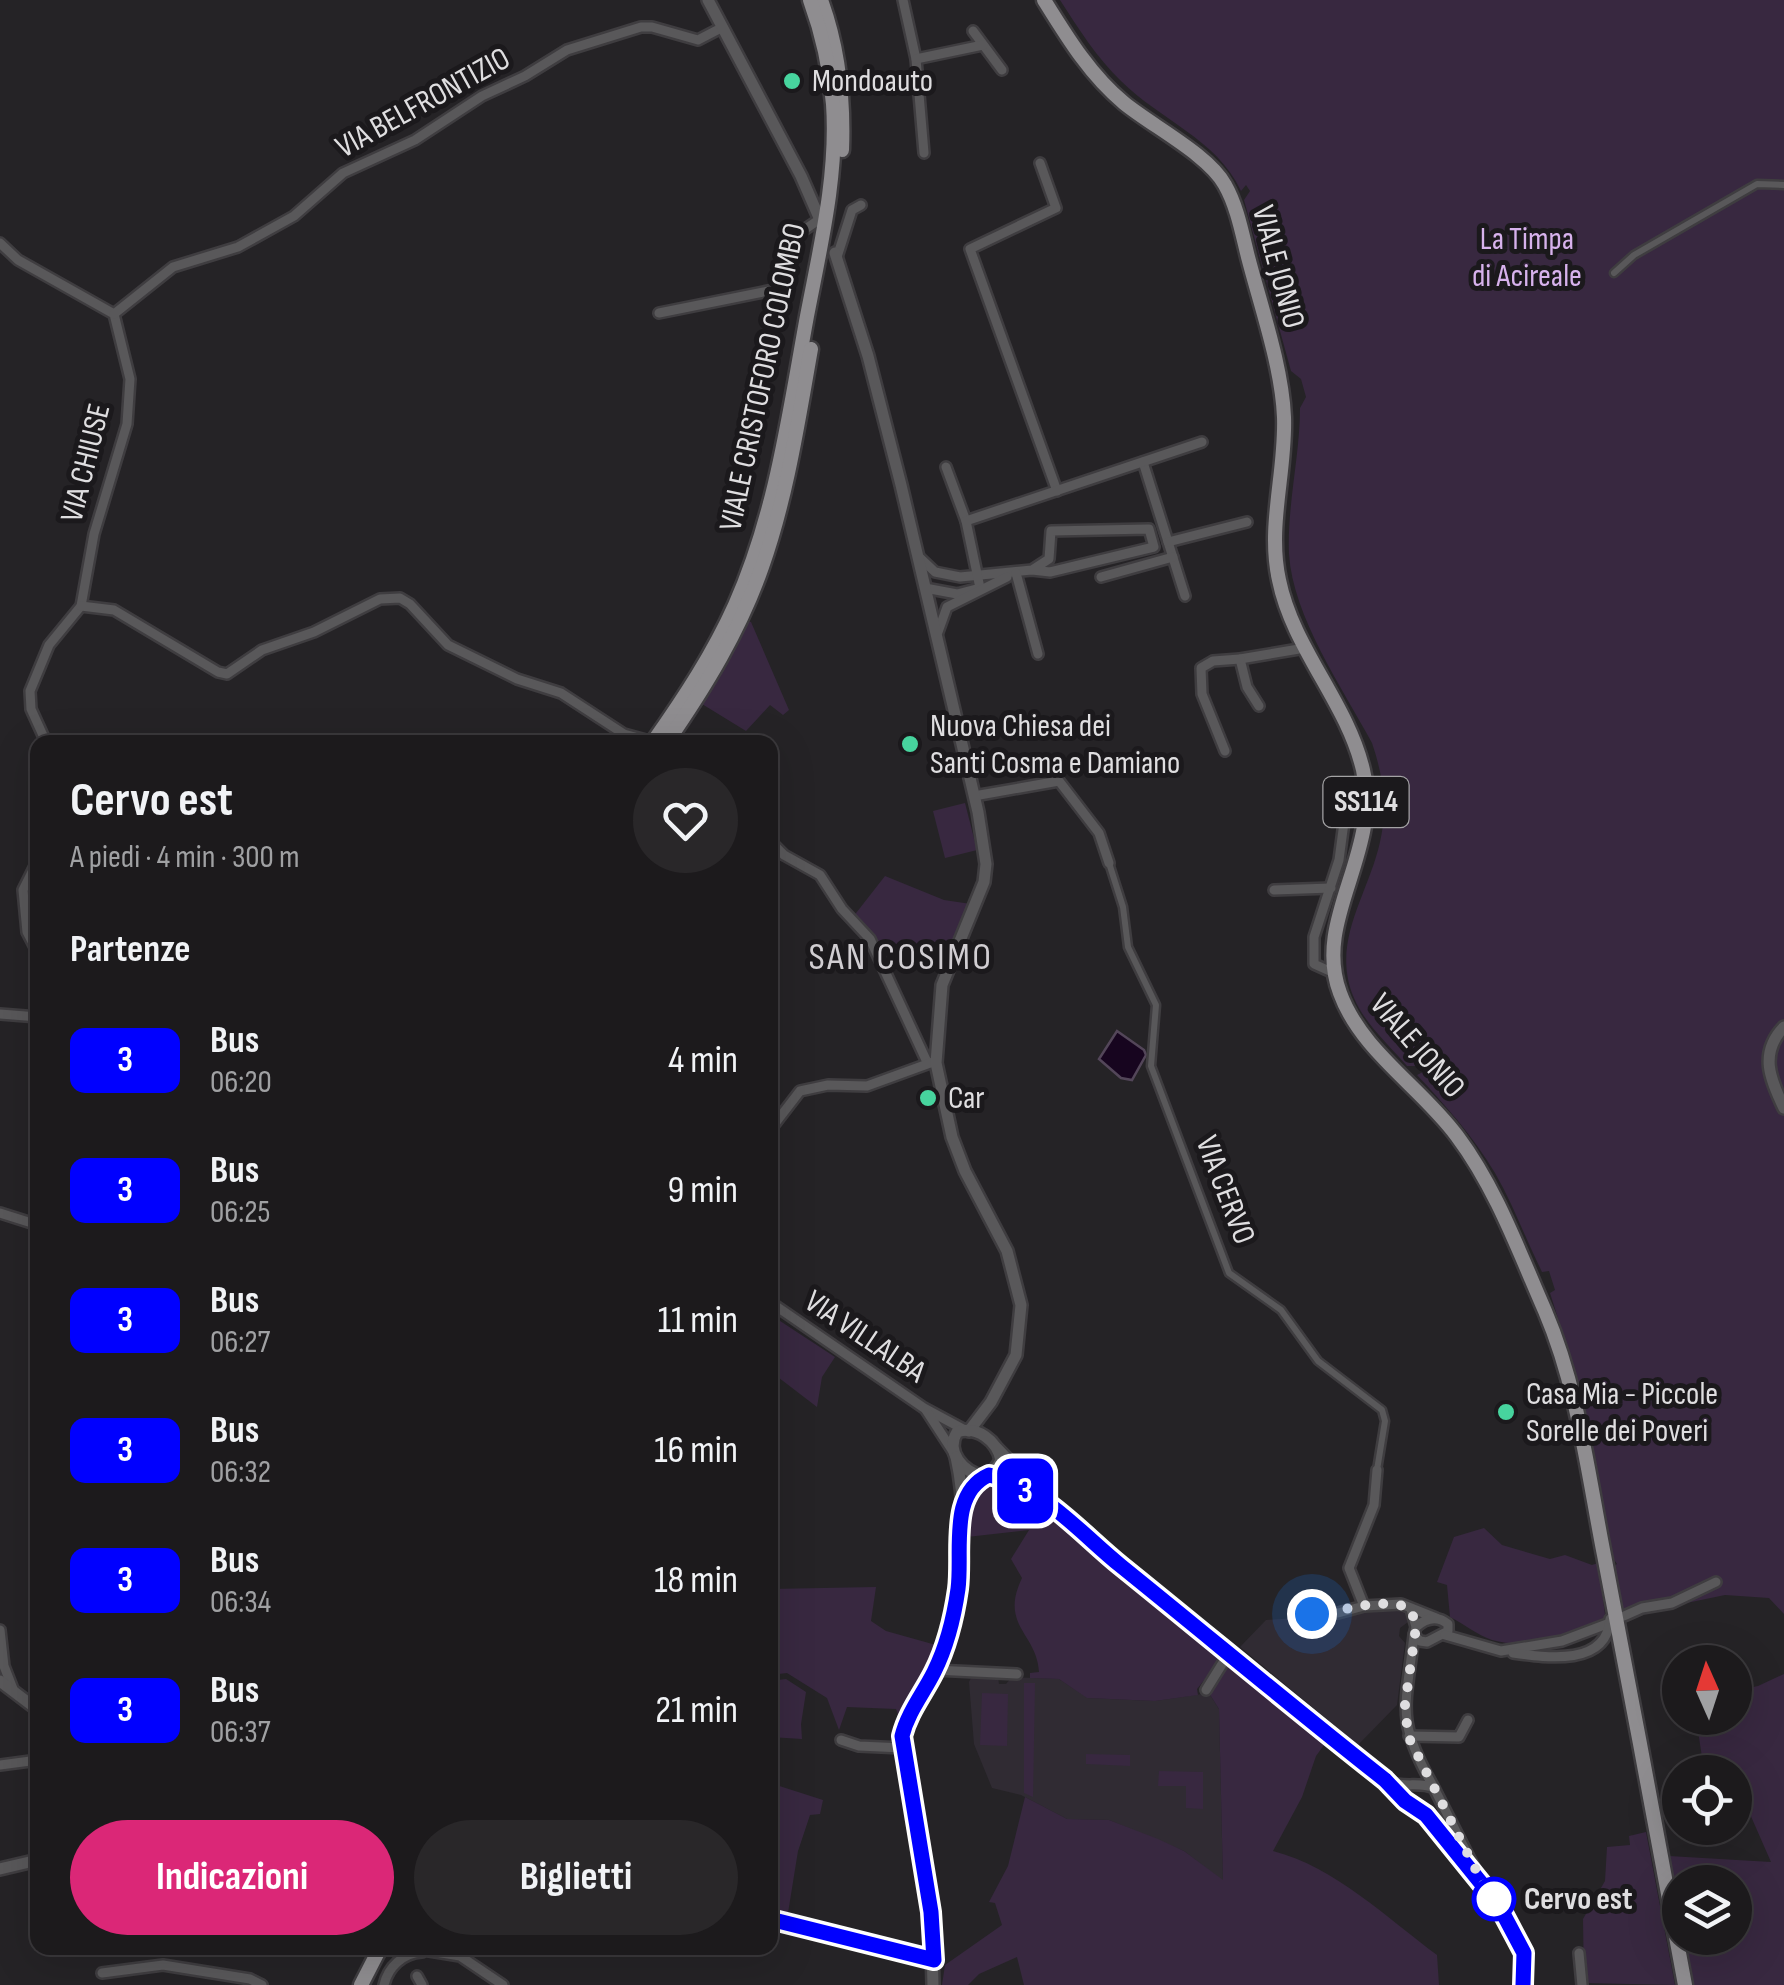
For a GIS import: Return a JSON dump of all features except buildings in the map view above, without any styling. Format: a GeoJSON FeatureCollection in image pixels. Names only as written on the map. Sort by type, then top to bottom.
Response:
{"type":"FeatureCollection","features":[{"type":"Feature","properties":{"kind":"main road","name":"VIALE CRISTOFORO COLOMBO"},"geometry":{"type":"LineString","coordinates":[[672,735],[730,640],[761,570],[782,501],[842,156],[844,107],[838,62],[816,0]]}},
{"type":"Feature","properties":{"kind":"main road","name":"VIALE CRISTOFORO COLOMBO"},"geometry":{"type":"LineString","coordinates":[[658,735],[692,687],[737,602],[780,467],[832,161],[833,105],[816,0]]}},
{"type":"Feature","properties":{"kind":"main road","name":"VIALE JONIO"},"geometry":{"type":"LineString","coordinates":[[1041,0],[1086,64],[1120,100],[1218,173],[1232,200],[1282,396],[1284,429],[1275,560],[1288,612],[1350,737],[1365,784],[1362,846],[1334,934],[1338,990],[1356,1025],[1449,1125],[1475,1162],[1500,1209],[1562,1354],[1612,1596],[1684,1985]]}},
{"type":"Feature","properties":{"kind":"main road"},"geometry":{"type":"LineString","coordinates":[[351,1985],[371,1955]]}},
{"type":"Feature","properties":{"kind":"main road"},"geometry":{"type":"LineString","coordinates":[[361,1985],[372,1955]]}},
{"type":"Feature","properties":{"kind":"street"},"geometry":{"type":"LineString","coordinates":[[903,0],[916,60],[924,153]]}},
{"type":"Feature","properties":{"kind":"street"},"geometry":{"type":"LineString","coordinates":[[659,314],[784,288],[798,234],[820,221],[711,1]]}},
{"type":"Feature","properties":{"kind":"street","name":"VIA BELFRONTIZIO"},"geometry":{"type":"LineString","coordinates":[[114,314],[173,267],[238,248],[294,216],[343,173],[415,140],[482,96],[567,50],[641,27],[698,40],[723,27]]}},
{"type":"Feature","properties":{"kind":"street"},"geometry":{"type":"LineString","coordinates":[[974,31],[1002,70]]}},
{"type":"Feature","properties":{"kind":"street"},"geometry":{"type":"LineString","coordinates":[[916,60],[984,45]]}},
{"type":"Feature","properties":{"kind":"street"},"geometry":{"type":"LineString","coordinates":[[1040,163],[1056,208],[970,249],[1057,491]]}},
{"type":"Feature","properties":{"kind":"street"},"geometry":{"type":"LineString","coordinates":[[1614,273],[1634,256],[1757,184],[1784,185]]}},
{"type":"Feature","properties":{"kind":"street"},"geometry":{"type":"LineString","coordinates":[[862,205],[852,210],[836,255],[868,356],[918,556],[984,852],[984,882],[942,985],[931,1062]]}},
{"type":"Feature","properties":{"kind":"street"},"geometry":{"type":"LineString","coordinates":[[0,243],[18,260],[114,314]]}},
{"type":"Feature","properties":{"kind":"street","name":"VIA CHIUSE"},"geometry":{"type":"LineString","coordinates":[[43,735],[31,709],[30,691],[49,645],[80,606],[85,570],[128,413],[128,364],[114,314]]}},
{"type":"Feature","properties":{"kind":"street"},"geometry":{"type":"LineString","coordinates":[[966,522],[1202,442]]}},
{"type":"Feature","properties":{"kind":"street"},"geometry":{"type":"LineString","coordinates":[[1143,462],[1185,596]]}},
{"type":"Feature","properties":{"kind":"street"},"geometry":{"type":"LineString","coordinates":[[946,468],[966,522],[980,588]]}},
{"type":"Feature","properties":{"kind":"street"},"geometry":{"type":"LineString","coordinates":[[1168,542],[1247,522]]}},
{"type":"Feature","properties":{"kind":"street"},"geometry":{"type":"LineString","coordinates":[[925,588],[960,577],[1050,572],[1154,548],[1148,529],[1050,531],[1049,559],[1032,570]]}},
{"type":"Feature","properties":{"kind":"street"},"geometry":{"type":"LineString","coordinates":[[918,556],[936,572],[960,577]]}},
{"type":"Feature","properties":{"kind":"street"},"geometry":{"type":"LineString","coordinates":[[1101,577],[1173,557]]}},
{"type":"Feature","properties":{"kind":"street"},"geometry":{"type":"LineString","coordinates":[[937,640],[942,613],[947,607],[1016,573]]}},
{"type":"Feature","properties":{"kind":"street"},"geometry":{"type":"LineString","coordinates":[[1016,573],[1038,654]]}},
{"type":"Feature","properties":{"kind":"street"},"geometry":{"type":"LineString","coordinates":[[925,588],[957,594],[980,588]]}},
{"type":"Feature","properties":{"kind":"street"},"geometry":{"type":"LineString","coordinates":[[80,606],[114,610],[227,674],[262,650],[314,632],[380,599],[400,598],[448,645],[517,679],[561,694],[628,735]]}},
{"type":"Feature","properties":{"kind":"street"},"geometry":{"type":"LineString","coordinates":[[1225,751],[1202,694],[1201,668],[1214,661],[1305,648]]}},
{"type":"Feature","properties":{"kind":"street"},"geometry":{"type":"LineString","coordinates":[[1240,659],[1248,687],[1259,706]]}},
{"type":"Feature","properties":{"kind":"street","name":"VIA CERVO"},"geometry":{"type":"LineString","coordinates":[[974,796],[1059,781],[1098,833],[1124,907],[1128,947],[1156,1006],[1150,1066],[1229,1273],[1281,1310],[1318,1361],[1382,1410],[1385,1421],[1374,1505],[1349,1568],[1364,1606]]}},
{"type":"Feature","properties":{"kind":"street"},"geometry":{"type":"LineString","coordinates":[[1334,973],[1319,968],[1312,957],[1345,815]]}},
{"type":"Feature","properties":{"kind":"street"},"geometry":{"type":"LineString","coordinates":[[778,849],[820,876],[842,910],[876,948],[931,1062],[952,1137],[1007,1251],[1019,1288],[1021,1327],[1016,1354],[991,1402],[966,1430],[954,1434],[961,1509],[958,1587],[935,1670],[907,1718],[903,1748],[931,1912],[933,1985]]}},
{"type":"Feature","properties":{"kind":"street"},"geometry":{"type":"LineString","coordinates":[[30,877],[24,890],[30,942]]}},
{"type":"Feature","properties":{"kind":"street"},"geometry":{"type":"LineString","coordinates":[[1274,890],[1331,888]]}},
{"type":"Feature","properties":{"kind":"street"},"geometry":{"type":"LineString","coordinates":[[0,1014],[30,1016]]}},
{"type":"Feature","properties":{"kind":"street"},"geometry":{"type":"LineString","coordinates":[[1784,1027],[1770,1046],[1768,1060],[1771,1080],[1784,1108]]}},
{"type":"Feature","properties":{"kind":"street"},"geometry":{"type":"LineString","coordinates":[[778,1120],[800,1091],[828,1085],[867,1086],[931,1062]]}},
{"type":"Feature","properties":{"kind":"street"},"geometry":{"type":"LineString","coordinates":[[0,1213],[30,1222]]}},
{"type":"Feature","properties":{"kind":"street","name":"VIA VILLALBA"},"geometry":{"type":"LineString","coordinates":[[778,1308],[924,1408],[966,1430]]}},
{"type":"Feature","properties":{"kind":"street"},"geometry":{"type":"LineString","coordinates":[[961,1509],[972,1486],[1001,1460],[986,1426],[991,1402]]}},
{"type":"Feature","properties":{"kind":"street"},"geometry":{"type":"LineString","coordinates":[[924,1408],[970,1473],[1009,1482],[1057,1509]]}},
{"type":"Feature","properties":{"kind":"street"},"geometry":{"type":"LineString","coordinates":[[966,1430],[993,1442],[1057,1509],[1115,1561],[1426,1815],[1510,1923],[1524,1953],[1523,1985]]}},
{"type":"Feature","properties":{"kind":"street"},"geometry":{"type":"LineString","coordinates":[[1624,1616],[1642,1608],[1672,1603],[1716,1582]]}},
{"type":"Feature","properties":{"kind":"street"},"geometry":{"type":"LineString","coordinates":[[1415,1631],[1420,1641],[1426,1642],[1445,1635],[1501,1651],[1546,1656],[1582,1654],[1595,1650],[1610,1632],[1612,1596]]}},
{"type":"Feature","properties":{"kind":"street"},"geometry":{"type":"LineString","coordinates":[[1312,1614],[1401,1604],[1448,1624],[1470,1641]]}},
{"type":"Feature","properties":{"kind":"street"},"geometry":{"type":"LineString","coordinates":[[1411,1609],[1415,1631],[1405,1705],[1408,1736],[1484,1886]]}},
{"type":"Feature","properties":{"kind":"street"},"geometry":{"type":"LineString","coordinates":[[1415,1631],[1436,1618]]}},
{"type":"Feature","properties":{"kind":"street"},"geometry":{"type":"LineString","coordinates":[[1445,1635],[1448,1624]]}},
{"type":"Feature","properties":{"kind":"street"},"geometry":{"type":"LineString","coordinates":[[1501,1651],[1562,1641],[1606,1624]]}},
{"type":"Feature","properties":{"kind":"street"},"geometry":{"type":"LineString","coordinates":[[0,1630],[4,1666],[16,1696]]}},
{"type":"Feature","properties":{"kind":"street"},"geometry":{"type":"LineString","coordinates":[[1412,1660],[1426,1642]]}},
{"type":"Feature","properties":{"kind":"street"},"geometry":{"type":"LineString","coordinates":[[1206,1690],[1229,1652]]}},
{"type":"Feature","properties":{"kind":"street"},"geometry":{"type":"LineString","coordinates":[[935,1670],[1018,1674]]}},
{"type":"Feature","properties":{"kind":"street"},"geometry":{"type":"LineString","coordinates":[[0,1682],[30,1705]]}},
{"type":"Feature","properties":{"kind":"street"},"geometry":{"type":"LineString","coordinates":[[1408,1736],[1459,1736],[1468,1720]]}},
{"type":"Feature","properties":{"kind":"street"},"geometry":{"type":"LineString","coordinates":[[840,1740],[859,1746],[903,1748]]}},
{"type":"Feature","properties":{"kind":"street"},"geometry":{"type":"LineString","coordinates":[[0,1765],[30,1761]]}},
{"type":"Feature","properties":{"kind":"street"},"geometry":{"type":"LineString","coordinates":[[1415,1808],[1410,1799],[1422,1766]]}},
{"type":"Feature","properties":{"kind":"street"},"geometry":{"type":"LineString","coordinates":[[1385,1780],[1434,1788]]}},
{"type":"Feature","properties":{"kind":"street"},"geometry":{"type":"LineString","coordinates":[[1426,1815],[1436,1813],[1442,1802]]}},
{"type":"Feature","properties":{"kind":"street"},"geometry":{"type":"LineString","coordinates":[[0,1869],[30,1862]]}},
{"type":"Feature","properties":{"kind":"street"},"geometry":{"type":"LineString","coordinates":[[778,1921],[934,1960]]}},
{"type":"Feature","properties":{"kind":"street"},"geometry":{"type":"LineString","coordinates":[[1579,1953],[1582,1985]]}},
{"type":"Feature","properties":{"kind":"street"},"geometry":{"type":"LineString","coordinates":[[401,1955],[401,1959]]}},
{"type":"Feature","properties":{"kind":"street"},"geometry":{"type":"LineString","coordinates":[[384,1985],[388,1972],[408,1955]]}},
{"type":"Feature","properties":{"kind":"street"},"geometry":{"type":"LineString","coordinates":[[454,1955],[502,1985]]}},
{"type":"Feature","properties":{"kind":"street"},"geometry":{"type":"LineString","coordinates":[[102,1972],[163,1965],[250,1978],[262,1985]]}},
{"type":"Feature","properties":{"kind":"shaded area"},"geometry":{"type":"Polygon","coordinates":[[[1117,1031],[1146,1055],[1132,1080],[1121,1078],[1099,1059],[1117,1031]]]}},
{"type":"Feature","properties":{"kind":"shaded area"},"geometry":{"type":"Polygon","coordinates":[[[1401,1606],[1408,1622],[1400,1628],[1399,1636],[1405,1643],[1397,1705],[1358,1745],[1240,1647],[1266,1620],[1401,1606]]]}},
{"type":"Feature","properties":{"kind":"shaded area"},"geometry":{"type":"Polygon","coordinates":[[[972,1676],[998,1677],[999,1684],[1006,1684],[1012,1677],[1059,1679],[1088,1698],[1155,1701],[1209,1693],[1219,1709],[1223,1881],[1184,1851],[1109,1820],[1067,1819],[1021,1795],[992,1788],[974,1744],[969,1682],[972,1676]]]}},
{"type":"Feature","properties":{"kind":"green space","name":"La Timpa di Acireale"},"geometry":{"type":"Polygon","coordinates":[[[1060,0],[1784,0],[1784,1614],[1769,1598],[1725,1595],[1624,1616],[1584,1401],[1550,1293],[1555,1290],[1549,1271],[1542,1272],[1502,1185],[1478,1146],[1417,1075],[1423,1072],[1422,1066],[1407,1066],[1371,1025],[1354,998],[1348,977],[1349,938],[1380,842],[1383,792],[1372,743],[1309,627],[1292,578],[1290,517],[1300,408],[1306,397],[1301,379],[1291,371],[1244,200],[1250,191],[1246,185],[1241,191],[1218,157],[1121,81],[1096,53],[1060,0]]]}},
{"type":"Feature","properties":{"kind":"green space"},"geometry":{"type":"Polygon","coordinates":[[[746,621],[751,622],[789,710],[783,715],[770,705],[746,731],[702,704],[746,621]]]}},
{"type":"Feature","properties":{"kind":"green space"},"geometry":{"type":"Polygon","coordinates":[[[965,803],[977,850],[945,858],[933,811],[965,803]]]}},
{"type":"Feature","properties":{"kind":"green space"},"geometry":{"type":"Polygon","coordinates":[[[885,876],[944,900],[971,904],[944,964],[879,946],[853,917],[885,876]]]}},
{"type":"Feature","properties":{"kind":"green space"},"geometry":{"type":"Polygon","coordinates":[[[778,1320],[835,1357],[822,1377],[817,1407],[778,1377],[778,1320]]]}},
{"type":"Feature","properties":{"kind":"green space"},"geometry":{"type":"Polygon","coordinates":[[[988,1481],[1005,1487],[1065,1528],[1217,1654],[1217,1664],[1197,1689],[1198,1695],[1155,1701],[1087,1698],[1059,1679],[1030,1678],[1030,1673],[1039,1672],[1037,1659],[1017,1619],[1016,1594],[1022,1578],[1011,1559],[1029,1530],[967,1537],[968,1499],[988,1481]]]}},
{"type":"Feature","properties":{"kind":"green space"},"geometry":{"type":"Polygon","coordinates":[[[1484,1528],[1502,1545],[1550,1559],[1565,1555],[1592,1565],[1598,1563],[1605,1614],[1602,1623],[1593,1628],[1586,1625],[1586,1631],[1563,1637],[1516,1644],[1486,1638],[1450,1617],[1447,1585],[1437,1582],[1454,1537],[1484,1528]]]}},
{"type":"Feature","properties":{"kind":"green space"},"geometry":{"type":"Polygon","coordinates":[[[876,1587],[871,1621],[886,1631],[936,1645],[928,1669],[899,1717],[896,1709],[847,1707],[839,1730],[827,1698],[787,1673],[778,1674],[778,1589],[876,1587]]]}},
{"type":"Feature","properties":{"kind":"green space"},"geometry":{"type":"Polygon","coordinates":[[[1229,1664],[1327,1741],[1316,1756],[1302,1797],[1273,1851],[1339,1881],[1437,1955],[1439,1985],[1024,1985],[1017,1957],[979,1974],[968,1985],[942,1985],[945,1965],[1002,1925],[995,1903],[989,1902],[1008,1866],[1025,1797],[1067,1819],[1109,1820],[1158,1839],[1184,1851],[1223,1880],[1219,1709],[1209,1693],[1229,1664]]]}},
{"type":"Feature","properties":{"kind":"green space"},"geometry":{"type":"Polygon","coordinates":[[[1784,1674],[1784,1985],[1693,1985],[1687,1955],[1752,1955],[1752,1865],[1671,1865],[1669,1856],[1771,1862],[1752,1819],[1752,1755],[1702,1755],[1699,1735],[1752,1735],[1752,1687],[1784,1674]]]}},
{"type":"Feature","properties":{"kind":"green space"},"geometry":{"type":"Polygon","coordinates":[[[786,1679],[806,1692],[802,1739],[778,1738],[778,1680],[786,1679]]]}},
{"type":"Feature","properties":{"kind":"green space"},"geometry":{"type":"Polygon","coordinates":[[[1024,1683],[1035,1683],[1033,1797],[1024,1793],[1024,1683]]]}},
{"type":"Feature","properties":{"kind":"green space"},"geometry":{"type":"Polygon","coordinates":[[[982,1693],[1008,1694],[1007,1746],[980,1745],[982,1693]]]}},
{"type":"Feature","properties":{"kind":"green space"},"geometry":{"type":"Polygon","coordinates":[[[1086,1754],[1130,1755],[1130,1766],[1086,1764],[1086,1754]]]}},
{"type":"Feature","properties":{"kind":"green space"},"geometry":{"type":"Polygon","coordinates":[[[1159,1771],[1203,1772],[1203,1809],[1186,1808],[1186,1786],[1158,1786],[1159,1771]]]}},
{"type":"Feature","properties":{"kind":"green space"},"geometry":{"type":"Polygon","coordinates":[[[778,1786],[823,1800],[820,1814],[810,1815],[798,1851],[788,1913],[778,1910],[778,1786]]]}},
{"type":"Feature","properties":{"kind":"green space"},"geometry":{"type":"Polygon","coordinates":[[[1646,1832],[1662,1916],[1662,1955],[1669,1955],[1675,1985],[1584,1983],[1583,1919],[1605,1881],[1607,1847],[1630,1845],[1629,1836],[1646,1832]]]}},
{"type":"Feature","properties":{"kind":"bus line","name":"3"},"geometry":{"type":"LineString","coordinates":[[778,1921],[934,1960],[931,1912],[902,1736],[907,1718],[935,1670],[948,1632],[958,1587],[961,1509],[972,1486],[989,1475],[1057,1509],[1115,1561],[1426,1815],[1510,1923],[1524,1953],[1523,1985]]}},
{"type":"Feature","properties":{"kind":"place","name":"Mondoauto"},"geometry":{"type":"Point","coordinates":[792,81]}},
{"type":"Feature","properties":{"kind":"place","name":"Nuova Chiesa dei Santi Cosma e Damiano"},"geometry":{"type":"Point","coordinates":[910,744]}},
{"type":"Feature","properties":{"kind":"place","name":"Car"},"geometry":{"type":"Point","coordinates":[928,1098]}},
{"type":"Feature","properties":{"kind":"place","name":"Casa Mia - Piccole Sorelle dei Poveri"},"geometry":{"type":"Point","coordinates":[1506,1412]}},
{"type":"Feature","properties":{"kind":"place","name":"Cervo est"},"geometry":{"type":"Point","coordinates":[1494,1899]}},
{"type":"Feature","properties":{"kind":"district","name":"SAN COSIMO"},"geometry":{"type":"Point","coordinates":[901,957]}},
{"type":"Feature","properties":{"kind":"route"},"geometry":{"type":"LineString","coordinates":[[1312,1614],[1380,1604],[1401,1604],[1411,1609],[1416,1627],[1406,1686],[1408,1736],[1494,1899]]}}]}
